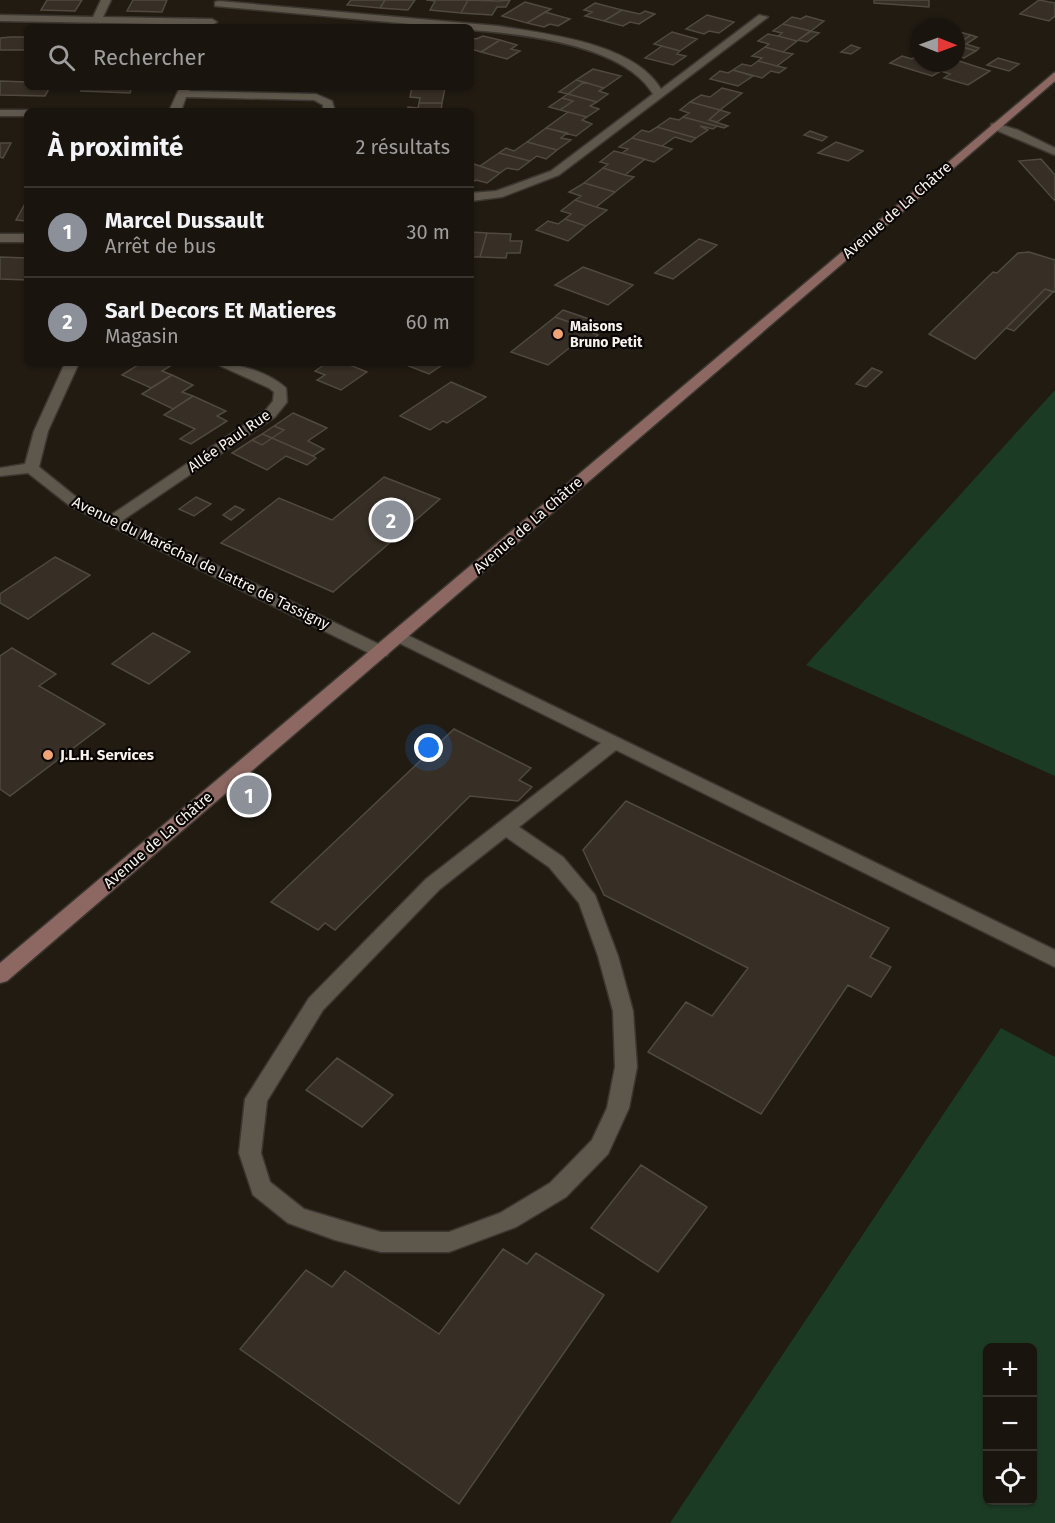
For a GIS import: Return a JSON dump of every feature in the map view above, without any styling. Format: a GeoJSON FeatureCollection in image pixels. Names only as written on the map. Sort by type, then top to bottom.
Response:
{"type":"FeatureCollection","features":[{"type":"Feature","properties":{"kind":"main road","name":"Avenue de La Châtre"},"geometry":{"type":"LineString","coordinates":[[0,975],[1055,75]]}},
{"type":"Feature","properties":{"kind":"street"},"geometry":{"type":"LineString","coordinates":[[96,20],[106,0]]}},
{"type":"Feature","properties":{"kind":"street"},"geometry":{"type":"LineString","coordinates":[[0,18],[211,24],[220,2],[447,24]]}},
{"type":"Feature","properties":{"kind":"street"},"geometry":{"type":"LineString","coordinates":[[474,197],[498,194],[555,173],[763,17]]}},
{"type":"Feature","properties":{"kind":"street"},"geometry":{"type":"LineString","coordinates":[[474,27],[540,36],[611,56],[634,67],[647,77],[659,95]]}},
{"type":"Feature","properties":{"kind":"street"},"geometry":{"type":"LineString","coordinates":[[176,108],[184,90],[316,97],[328,103],[329,108]]}},
{"type":"Feature","properties":{"kind":"street"},"geometry":{"type":"LineString","coordinates":[[0,113],[24,113]]}},
{"type":"Feature","properties":{"kind":"street"},"geometry":{"type":"LineString","coordinates":[[995,126],[1014,132],[1055,152]]}},
{"type":"Feature","properties":{"kind":"street"},"geometry":{"type":"LineString","coordinates":[[0,238],[24,238]]}},
{"type":"Feature","properties":{"kind":"street"},"geometry":{"type":"LineString","coordinates":[[0,472],[31,468],[41,431],[71,366]]}},
{"type":"Feature","properties":{"kind":"street","name":"Allée Paul Rue"},"geometry":{"type":"LineString","coordinates":[[112,521],[270,414],[280,402],[281,391],[274,385],[228,366]]}},
{"type":"Feature","properties":{"kind":"street","name":"Avenue du Maréchal de Lattre de Tassigny"},"geometry":{"type":"LineString","coordinates":[[31,468],[75,503],[381,652]]}},
{"type":"Feature","properties":{"kind":"street"},"geometry":{"type":"LineString","coordinates":[[399,636],[1055,959]]}},
{"type":"Feature","properties":{"kind":"street"},"geometry":{"type":"LineString","coordinates":[[506,827],[556,862],[588,900],[608,956],[623,1011],[626,1067],[618,1108],[600,1147],[558,1190],[508,1220],[449,1242],[381,1242],[334,1230],[296,1215],[261,1188],[250,1153],[256,1099],[316,1004],[433,884],[506,827],[615,742]]}},
{"type":"Feature","properties":{"kind":"green space"},"geometry":{"type":"Polygon","coordinates":[[[1055,390],[1055,776],[806,665],[1055,390]]]}},
{"type":"Feature","properties":{"kind":"green space"},"geometry":{"type":"Polygon","coordinates":[[[1001,1028],[1055,1057],[1055,1523],[670,1523],[1001,1028]]]}},
{"type":"Feature","properties":{"kind":"building"},"geometry":{"type":"Polygon","coordinates":[[[47,0],[82,0],[75,11],[41,10],[47,0]]]}},
{"type":"Feature","properties":{"kind":"building"},"geometry":{"type":"Polygon","coordinates":[[[133,0],[167,0],[162,12],[127,11],[133,0]]]}},
{"type":"Feature","properties":{"kind":"building"},"geometry":{"type":"Polygon","coordinates":[[[351,0],[385,0],[380,8],[347,5],[351,0]]]}},
{"type":"Feature","properties":{"kind":"building"},"geometry":{"type":"Polygon","coordinates":[[[385,0],[415,0],[408,10],[380,8],[385,0]]]}},
{"type":"Feature","properties":{"kind":"building"},"geometry":{"type":"Polygon","coordinates":[[[426,0],[468,0],[461,13],[430,10],[435,1],[426,0]]]}},
{"type":"Feature","properties":{"kind":"building"},"geometry":{"type":"Polygon","coordinates":[[[468,0],[510,0],[506,7],[497,7],[492,15],[461,13],[468,0]]]}},
{"type":"Feature","properties":{"kind":"building"},"geometry":{"type":"Polygon","coordinates":[[[874,0],[929,0],[929,7],[874,3],[874,0]]]}},
{"type":"Feature","properties":{"kind":"building"},"geometry":{"type":"Polygon","coordinates":[[[1039,0],[1055,3],[1055,16],[1049,21],[1020,14],[1039,0]]]}},
{"type":"Feature","properties":{"kind":"building"},"geometry":{"type":"Polygon","coordinates":[[[525,2],[551,9],[527,23],[502,16],[525,2]]]}},
{"type":"Feature","properties":{"kind":"building"},"geometry":{"type":"Polygon","coordinates":[[[595,3],[622,10],[604,21],[585,16],[592,12],[584,10],[595,3]]]}},
{"type":"Feature","properties":{"kind":"building"},"geometry":{"type":"Polygon","coordinates":[[[622,10],[640,14],[645,11],[655,14],[639,24],[630,22],[623,26],[604,21],[622,10]]]}},
{"type":"Feature","properties":{"kind":"building"},"geometry":{"type":"Polygon","coordinates":[[[545,12],[570,19],[558,26],[550,24],[544,27],[527,23],[545,12]]]}},
{"type":"Feature","properties":{"kind":"building"},"geometry":{"type":"Polygon","coordinates":[[[707,15],[734,22],[719,33],[709,31],[704,34],[686,29],[707,15]]]}},
{"type":"Feature","properties":{"kind":"building"},"geometry":{"type":"Polygon","coordinates":[[[806,16],[824,21],[811,31],[783,24],[792,17],[801,19],[806,16]]]}},
{"type":"Feature","properties":{"kind":"building"},"geometry":{"type":"Polygon","coordinates":[[[783,24],[811,31],[797,41],[778,36],[782,33],[773,31],[783,24]]]}},
{"type":"Feature","properties":{"kind":"building"},"geometry":{"type":"Polygon","coordinates":[[[810,31],[819,33],[807,42],[798,40],[810,31]]]}},
{"type":"Feature","properties":{"kind":"building"},"geometry":{"type":"Polygon","coordinates":[[[672,32],[697,39],[680,51],[654,44],[672,32]]]}},
{"type":"Feature","properties":{"kind":"building"},"geometry":{"type":"Polygon","coordinates":[[[768,34],[797,41],[783,52],[765,47],[769,44],[758,41],[768,34]]]}},
{"type":"Feature","properties":{"kind":"building"},"geometry":{"type":"Polygon","coordinates":[[[971,35],[977,37],[966,44],[979,48],[976,51],[965,48],[965,39],[971,35]]]}},
{"type":"Feature","properties":{"kind":"building"},"geometry":{"type":"Polygon","coordinates":[[[483,36],[500,40],[481,52],[474,50],[474,39],[483,36]]]}},
{"type":"Feature","properties":{"kind":"building"},"geometry":{"type":"Polygon","coordinates":[[[24,37],[24,50],[0,50],[0,38],[24,37]]]}},
{"type":"Feature","properties":{"kind":"building"},"geometry":{"type":"Polygon","coordinates":[[[500,40],[517,45],[511,49],[520,51],[507,59],[481,52],[500,40]]]}},
{"type":"Feature","properties":{"kind":"building"},"geometry":{"type":"Polygon","coordinates":[[[851,45],[860,48],[851,54],[841,52],[851,45]]]}},
{"type":"Feature","properties":{"kind":"building"},"geometry":{"type":"Polygon","coordinates":[[[662,46],[680,51],[677,54],[686,56],[673,65],[645,58],[662,46]]]}},
{"type":"Feature","properties":{"kind":"building"},"geometry":{"type":"Polygon","coordinates":[[[765,47],[793,54],[777,66],[758,61],[762,58],[752,56],[765,47]]]}},
{"type":"Feature","properties":{"kind":"building"},"geometry":{"type":"Polygon","coordinates":[[[965,48],[976,51],[965,57],[965,48]]]}},
{"type":"Feature","properties":{"kind":"building"},"geometry":{"type":"Polygon","coordinates":[[[902,56],[911,59],[911,70],[890,63],[902,56]]]}},
{"type":"Feature","properties":{"kind":"building"},"geometry":{"type":"Polygon","coordinates":[[[998,58],[1019,64],[1009,71],[987,65],[998,58]]]}},
{"type":"Feature","properties":{"kind":"building"},"geometry":{"type":"Polygon","coordinates":[[[758,61],[786,68],[779,73],[771,71],[762,78],[733,70],[742,64],[751,66],[758,61]]]}},
{"type":"Feature","properties":{"kind":"building"},"geometry":{"type":"Polygon","coordinates":[[[965,63],[990,71],[968,85],[944,78],[950,74],[944,72],[965,72],[965,63]]]}},
{"type":"Feature","properties":{"kind":"building"},"geometry":{"type":"Polygon","coordinates":[[[593,69],[621,76],[604,88],[576,80],[593,69]]]}},
{"type":"Feature","properties":{"kind":"building"},"geometry":{"type":"Polygon","coordinates":[[[733,70],[753,76],[738,86],[710,79],[720,71],[728,73],[733,70]]]}},
{"type":"Feature","properties":{"kind":"building"},"geometry":{"type":"Polygon","coordinates":[[[919,72],[939,72],[932,76],[919,72]]]}},
{"type":"Feature","properties":{"kind":"building"},"geometry":{"type":"Polygon","coordinates":[[[576,80],[584,82],[568,94],[559,92],[576,80]]]}},
{"type":"Feature","properties":{"kind":"building"},"geometry":{"type":"Polygon","coordinates":[[[0,81],[24,82],[24,90],[48,90],[45,96],[0,95],[0,81]]]}},
{"type":"Feature","properties":{"kind":"building"},"geometry":{"type":"Polygon","coordinates":[[[584,82],[604,88],[599,91],[608,94],[597,102],[568,94],[584,82]]]}},
{"type":"Feature","properties":{"kind":"building"},"geometry":{"type":"Polygon","coordinates":[[[722,88],[742,93],[720,110],[690,102],[701,95],[710,97],[722,88]]]}},
{"type":"Feature","properties":{"kind":"building"},"geometry":{"type":"Polygon","coordinates":[[[82,90],[131,90],[130,93],[82,90]]]}},
{"type":"Feature","properties":{"kind":"building"},"geometry":{"type":"Polygon","coordinates":[[[411,90],[445,90],[442,103],[419,103],[420,98],[410,97],[411,90]]]}},
{"type":"Feature","properties":{"kind":"building"},"geometry":{"type":"Polygon","coordinates":[[[568,94],[597,102],[590,106],[599,109],[587,117],[560,110],[573,101],[562,98],[568,94]]]}},
{"type":"Feature","properties":{"kind":"building"},"geometry":{"type":"Polygon","coordinates":[[[562,98],[573,101],[560,110],[549,107],[562,98]]]}},
{"type":"Feature","properties":{"kind":"building"},"geometry":{"type":"Polygon","coordinates":[[[690,102],[720,110],[709,120],[728,126],[724,128],[683,117],[689,113],[680,110],[690,102]]]}},
{"type":"Feature","properties":{"kind":"building"},"geometry":{"type":"Polygon","coordinates":[[[419,103],[442,103],[441,108],[418,108],[419,103]]]}},
{"type":"Feature","properties":{"kind":"building"},"geometry":{"type":"Polygon","coordinates":[[[720,110],[730,113],[717,122],[709,120],[720,110]]]}},
{"type":"Feature","properties":{"kind":"building"},"geometry":{"type":"Polygon","coordinates":[[[568,112],[587,117],[582,120],[592,124],[576,136],[546,128],[568,112]]]}},
{"type":"Feature","properties":{"kind":"building"},"geometry":{"type":"Polygon","coordinates":[[[683,117],[717,126],[713,129],[700,126],[708,130],[696,138],[657,127],[670,118],[679,120],[683,117]]]}},
{"type":"Feature","properties":{"kind":"building"},"geometry":{"type":"Polygon","coordinates":[[[657,127],[696,138],[691,142],[675,137],[662,146],[632,138],[642,130],[649,132],[657,127]]]}},
{"type":"Feature","properties":{"kind":"building"},"geometry":{"type":"Polygon","coordinates":[[[546,128],[567,133],[561,138],[571,140],[557,150],[527,142],[546,128]]]}},
{"type":"Feature","properties":{"kind":"building"},"geometry":{"type":"Polygon","coordinates":[[[810,131],[827,137],[822,141],[804,135],[810,131]]]}},
{"type":"Feature","properties":{"kind":"building"},"geometry":{"type":"Polygon","coordinates":[[[632,138],[672,149],[654,162],[622,153],[628,149],[619,147],[632,138]]]}},
{"type":"Feature","properties":{"kind":"building"},"geometry":{"type":"Polygon","coordinates":[[[527,142],[557,150],[546,159],[537,156],[530,161],[499,153],[506,148],[514,151],[527,142]]]}},
{"type":"Feature","properties":{"kind":"building"},"geometry":{"type":"Polygon","coordinates":[[[836,142],[863,151],[848,161],[818,153],[836,142]]]}},
{"type":"Feature","properties":{"kind":"building"},"geometry":{"type":"Polygon","coordinates":[[[0,143],[11,143],[3,158],[0,157],[0,143]]]}},
{"type":"Feature","properties":{"kind":"building"},"geometry":{"type":"Polygon","coordinates":[[[614,151],[645,159],[625,175],[603,168],[608,164],[600,162],[614,151]]]}},
{"type":"Feature","properties":{"kind":"building"},"geometry":{"type":"Polygon","coordinates":[[[499,153],[530,161],[518,170],[507,168],[500,173],[480,166],[499,153]]]}},
{"type":"Feature","properties":{"kind":"building"},"geometry":{"type":"Polygon","coordinates":[[[1041,159],[1055,175],[1055,201],[1019,161],[1041,159]]]}},
{"type":"Feature","properties":{"kind":"building"},"geometry":{"type":"Polygon","coordinates":[[[474,164],[500,173],[487,183],[474,181],[474,164]]]}},
{"type":"Feature","properties":{"kind":"building"},"geometry":{"type":"Polygon","coordinates":[[[603,168],[634,177],[615,192],[584,183],[603,168]]]}},
{"type":"Feature","properties":{"kind":"building"},"geometry":{"type":"Polygon","coordinates":[[[584,183],[615,192],[596,207],[575,200],[581,196],[569,192],[584,183]]]}},
{"type":"Feature","properties":{"kind":"building"},"geometry":{"type":"Polygon","coordinates":[[[575,200],[607,210],[586,226],[565,219],[571,214],[561,211],[575,200]]]}},
{"type":"Feature","properties":{"kind":"building"},"geometry":{"type":"Polygon","coordinates":[[[24,205],[24,221],[16,220],[24,205]]]}},
{"type":"Feature","properties":{"kind":"building"},"geometry":{"type":"Polygon","coordinates":[[[565,219],[586,226],[568,241],[536,230],[548,221],[558,224],[565,219]]]}},
{"type":"Feature","properties":{"kind":"building"},"geometry":{"type":"Polygon","coordinates":[[[474,232],[487,233],[480,257],[474,257],[474,232]]]}},
{"type":"Feature","properties":{"kind":"building"},"geometry":{"type":"Polygon","coordinates":[[[487,233],[511,234],[510,241],[522,241],[520,253],[507,253],[506,258],[480,257],[487,233]]]}},
{"type":"Feature","properties":{"kind":"building"},"geometry":{"type":"Polygon","coordinates":[[[699,239],[717,245],[673,279],[655,273],[699,239]]]}},
{"type":"Feature","properties":{"kind":"building"},"geometry":{"type":"Polygon","coordinates":[[[1029,252],[1055,260],[1055,292],[1045,289],[975,359],[929,334],[993,272],[997,273],[1018,253],[1029,252]]]}},
{"type":"Feature","properties":{"kind":"building"},"geometry":{"type":"Polygon","coordinates":[[[0,257],[24,258],[24,280],[0,279],[0,257]]]}},
{"type":"Feature","properties":{"kind":"building"},"geometry":{"type":"Polygon","coordinates":[[[583,267],[633,285],[608,305],[555,285],[583,267]]]}},
{"type":"Feature","properties":{"kind":"building"},"geometry":{"type":"Polygon","coordinates":[[[1045,289],[1053,292],[1014,331],[1006,328],[1045,289]]]}},
{"type":"Feature","properties":{"kind":"building"},"geometry":{"type":"Polygon","coordinates":[[[563,310],[601,323],[592,330],[555,317],[563,310]]]}},
{"type":"Feature","properties":{"kind":"building"},"geometry":{"type":"Polygon","coordinates":[[[555,317],[592,330],[589,331],[598,335],[586,344],[578,341],[548,365],[511,352],[555,317]]]}},
{"type":"Feature","properties":{"kind":"building"},"geometry":{"type":"Polygon","coordinates":[[[136,366],[170,366],[162,371],[172,375],[151,388],[122,375],[136,366]]]}},
{"type":"Feature","properties":{"kind":"building"},"geometry":{"type":"Polygon","coordinates":[[[322,366],[352,366],[367,372],[341,390],[317,380],[325,375],[315,371],[322,366]]]}},
{"type":"Feature","properties":{"kind":"building"},"geometry":{"type":"Polygon","coordinates":[[[409,366],[441,366],[429,374],[409,366]]]}},
{"type":"Feature","properties":{"kind":"building"},"geometry":{"type":"Polygon","coordinates":[[[872,368],[882,372],[866,387],[856,384],[872,368]]]}},
{"type":"Feature","properties":{"kind":"building"},"geometry":{"type":"Polygon","coordinates":[[[172,375],[193,385],[182,392],[193,396],[173,409],[142,394],[172,375]]]}},
{"type":"Feature","properties":{"kind":"building"},"geometry":{"type":"Polygon","coordinates":[[[451,382],[486,397],[447,423],[443,421],[430,430],[400,416],[451,382]]]}},
{"type":"Feature","properties":{"kind":"building"},"geometry":{"type":"Polygon","coordinates":[[[193,396],[226,411],[217,416],[227,421],[191,444],[180,439],[195,429],[164,415],[193,396]]]}},
{"type":"Feature","properties":{"kind":"building"},"geometry":{"type":"Polygon","coordinates":[[[293,413],[327,428],[308,441],[324,449],[313,456],[272,438],[284,430],[274,426],[293,413]]]}},
{"type":"Feature","properties":{"kind":"building"},"geometry":{"type":"Polygon","coordinates":[[[274,426],[284,430],[272,438],[262,434],[274,426]]]}},
{"type":"Feature","properties":{"kind":"building"},"geometry":{"type":"Polygon","coordinates":[[[262,434],[272,438],[262,445],[252,440],[262,434]]]}},
{"type":"Feature","properties":{"kind":"building"},"geometry":{"type":"Polygon","coordinates":[[[272,438],[316,458],[307,465],[286,456],[267,470],[232,453],[252,440],[262,445],[272,438]]]}},
{"type":"Feature","properties":{"kind":"building"},"geometry":{"type":"Polygon","coordinates":[[[384,477],[440,499],[333,592],[221,543],[279,498],[332,520],[384,477]]]}},
{"type":"Feature","properties":{"kind":"building"},"geometry":{"type":"Polygon","coordinates":[[[196,497],[211,504],[194,516],[179,509],[196,497]]]}},
{"type":"Feature","properties":{"kind":"building"},"geometry":{"type":"Polygon","coordinates":[[[235,506],[244,510],[231,520],[223,515],[235,506]]]}},
{"type":"Feature","properties":{"kind":"building"},"geometry":{"type":"Polygon","coordinates":[[[55,557],[90,575],[28,619],[0,603],[0,594],[55,557]]]}},
{"type":"Feature","properties":{"kind":"building"},"geometry":{"type":"Polygon","coordinates":[[[153,633],[190,652],[149,684],[112,664],[153,633]]]}},
{"type":"Feature","properties":{"kind":"building"},"geometry":{"type":"Polygon","coordinates":[[[12,648],[56,674],[39,686],[105,724],[10,796],[0,789],[0,656],[12,648]]]}},
{"type":"Feature","properties":{"kind":"building"},"geometry":{"type":"Polygon","coordinates":[[[454,729],[531,768],[519,780],[532,787],[518,801],[470,796],[335,930],[325,923],[318,930],[271,902],[454,729]]]}},
{"type":"Feature","properties":{"kind":"building"},"geometry":{"type":"Polygon","coordinates":[[[263,783],[269,787],[254,798],[249,795],[263,783]]]}},
{"type":"Feature","properties":{"kind":"building"},"geometry":{"type":"Polygon","coordinates":[[[626,801],[889,928],[870,957],[891,967],[871,997],[848,985],[761,1114],[648,1052],[686,1002],[712,1016],[748,968],[604,895],[583,850],[626,801]]]}},
{"type":"Feature","properties":{"kind":"building"},"geometry":{"type":"Polygon","coordinates":[[[337,1058],[393,1095],[362,1127],[306,1090],[337,1058]]]}},
{"type":"Feature","properties":{"kind":"building"},"geometry":{"type":"Polygon","coordinates":[[[641,1165],[707,1207],[658,1272],[591,1228],[641,1165]]]}},
{"type":"Feature","properties":{"kind":"building"},"geometry":{"type":"Polygon","coordinates":[[[503,1249],[527,1264],[536,1253],[604,1295],[459,1504],[240,1349],[306,1270],[332,1287],[345,1271],[439,1334],[503,1249]]]}},
{"type":"Feature","properties":{"kind":"place","name":"Maisons Bruno Petit"},"geometry":{"type":"Point","coordinates":[558,334]}},
{"type":"Feature","properties":{"kind":"place","name":"Sarl Decors Et Matieres"},"geometry":{"type":"Point","coordinates":[391,520]}},
{"type":"Feature","properties":{"kind":"place","name":"J.L.H. Services"},"geometry":{"type":"Point","coordinates":[48,755]}},
{"type":"Feature","properties":{"kind":"place","name":"Marcel Dussault"},"geometry":{"type":"Point","coordinates":[249,795]}}]}
